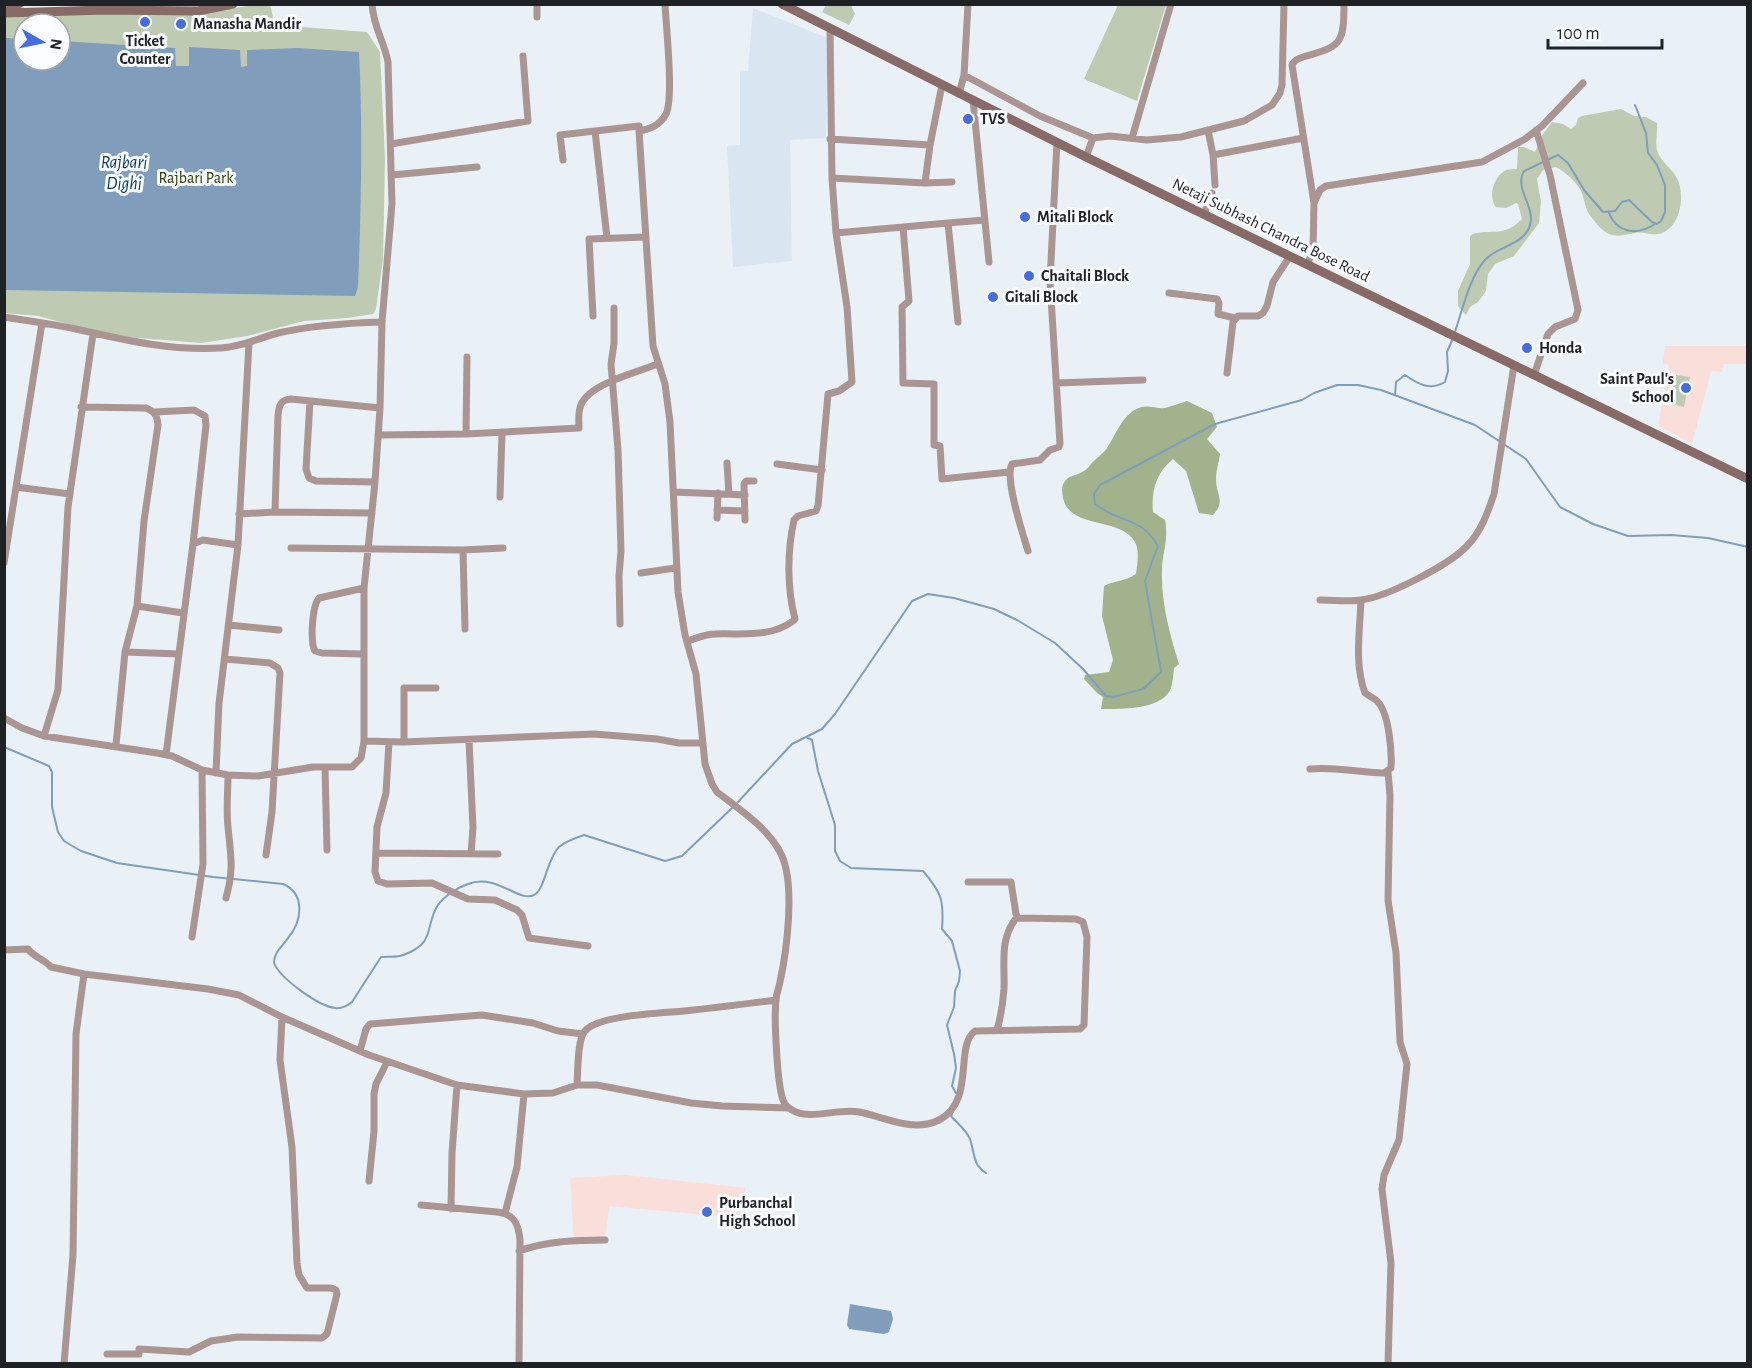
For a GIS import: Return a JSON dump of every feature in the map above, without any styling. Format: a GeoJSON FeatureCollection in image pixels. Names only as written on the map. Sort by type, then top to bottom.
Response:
{"type":"FeatureCollection","features":[{"type":"Feature","properties":{"kind":"street"},"geometry":{"type":"LineString","coordinates":[[4,6],[19,4]]}},
{"type":"Feature","properties":{"kind":"street"},"geometry":{"type":"LineString","coordinates":[[4,13],[198,11],[233,4]]}},
{"type":"Feature","properties":{"kind":"street"},"geometry":{"type":"LineString","coordinates":[[4,718],[44,736],[166,754],[202,770],[228,775],[273,774],[306,767],[355,766],[361,758],[364,741],[364,588],[375,482],[382,322],[391,237],[392,175],[388,62],[386,50],[374,21],[372,4]]}},
{"type":"Feature","properties":{"kind":"street"},"geometry":{"type":"LineString","coordinates":[[537,4],[537,17]]}},
{"type":"Feature","properties":{"kind":"street"},"geometry":{"type":"LineString","coordinates":[[639,131],[651,129],[660,122],[669,104],[665,4]]}},
{"type":"Feature","properties":{"kind":"street","name":"Netaji Subhash Chandra Bose Road"},"geometry":{"type":"LineString","coordinates":[[782,4],[1086,157],[1748,479]]}},
{"type":"Feature","properties":{"kind":"street"},"geometry":{"type":"LineString","coordinates":[[959,94],[964,75],[968,4]]}},
{"type":"Feature","properties":{"kind":"street"},"geometry":{"type":"LineString","coordinates":[[1132,138],[1171,4]]}},
{"type":"Feature","properties":{"kind":"street"},"geometry":{"type":"LineString","coordinates":[[964,75],[1040,116],[1093,138],[1110,136],[1147,140],[1181,138],[1258,114],[1277,100],[1284,70],[1284,4]]}},
{"type":"Feature","properties":{"kind":"street"},"geometry":{"type":"LineString","coordinates":[[1307,265],[1313,251],[1314,203],[1292,63],[1295,60],[1332,49],[1337,44],[1343,30],[1344,4]]}},
{"type":"Feature","properties":{"kind":"street"},"geometry":{"type":"LineString","coordinates":[[688,641],[703,635],[756,635],[794,621],[789,571],[794,520],[798,516],[816,512],[828,394],[839,391],[852,382],[847,307],[836,233],[832,178],[830,28]]}},
{"type":"Feature","properties":{"kind":"street"},"geometry":{"type":"LineString","coordinates":[[392,144],[528,121],[523,56]]}},
{"type":"Feature","properties":{"kind":"street"},"geometry":{"type":"LineString","coordinates":[[1311,188],[1482,162],[1525,139],[1558,111],[1583,83]]}},
{"type":"Feature","properties":{"kind":"street"},"geometry":{"type":"LineString","coordinates":[[925,183],[942,86]]}},
{"type":"Feature","properties":{"kind":"street"},"geometry":{"type":"LineString","coordinates":[[973,100],[989,262]]}},
{"type":"Feature","properties":{"kind":"street"},"geometry":{"type":"LineString","coordinates":[[562,160],[560,135],[639,126],[651,322],[657,364],[664,384],[670,422],[675,568],[681,615],[696,674],[702,742],[709,776],[717,792],[769,837],[779,850],[784,864],[788,891],[786,940],[776,1000],[779,1078],[784,1100],[789,1108],[797,1113],[810,1115],[840,1110],[849,1111],[904,1124],[938,1121],[949,1112],[962,1088],[968,1039],[975,1031],[1080,1029],[1085,1021],[1087,937],[1083,922],[1076,919],[1017,917]]}},
{"type":"Feature","properties":{"kind":"street"},"geometry":{"type":"LineString","coordinates":[[1204,214],[1213,189],[1214,155],[1208,130]]}},
{"type":"Feature","properties":{"kind":"street"},"geometry":{"type":"LineString","coordinates":[[1534,375],[1548,334],[1555,327],[1575,319],[1578,312],[1545,155],[1536,130]]}},
{"type":"Feature","properties":{"kind":"street"},"geometry":{"type":"LineString","coordinates":[[595,131],[607,238]]}},
{"type":"Feature","properties":{"kind":"street"},"geometry":{"type":"LineString","coordinates":[[1086,157],[1093,138]]}},
{"type":"Feature","properties":{"kind":"street"},"geometry":{"type":"LineString","coordinates":[[1214,155],[1303,138]]}},
{"type":"Feature","properties":{"kind":"street"},"geometry":{"type":"LineString","coordinates":[[830,139],[930,145]]}},
{"type":"Feature","properties":{"kind":"street"},"geometry":{"type":"LineString","coordinates":[[1028,551],[1009,472],[1012,464],[1040,460],[1050,450],[1059,447],[1050,281],[1057,142]]}},
{"type":"Feature","properties":{"kind":"street"},"geometry":{"type":"LineString","coordinates":[[392,175],[477,167]]}},
{"type":"Feature","properties":{"kind":"street"},"geometry":{"type":"LineString","coordinates":[[832,178],[925,183],[952,182]]}},
{"type":"Feature","properties":{"kind":"street"},"geometry":{"type":"LineString","coordinates":[[1314,203],[1320,190],[1326,186]]}},
{"type":"Feature","properties":{"kind":"street"},"geometry":{"type":"LineString","coordinates":[[836,233],[984,220]]}},
{"type":"Feature","properties":{"kind":"street"},"geometry":{"type":"LineString","coordinates":[[948,223],[958,322]]}},
{"type":"Feature","properties":{"kind":"street"},"geometry":{"type":"LineString","coordinates":[[903,227],[909,301],[902,306],[903,383],[934,384],[934,445],[940,446],[942,479],[1009,472]]}},
{"type":"Feature","properties":{"kind":"street"},"geometry":{"type":"LineString","coordinates":[[593,316],[589,239],[646,237]]}},
{"type":"Feature","properties":{"kind":"street"},"geometry":{"type":"LineString","coordinates":[[1169,293],[1217,299],[1218,314],[1235,318],[1243,315],[1258,316],[1267,306],[1273,282],[1290,256]]}},
{"type":"Feature","properties":{"kind":"street"},"geometry":{"type":"LineString","coordinates":[[614,308],[612,381],[618,450],[621,551],[618,586],[620,624]]}},
{"type":"Feature","properties":{"kind":"street"},"geometry":{"type":"LineString","coordinates":[[4,317],[122,340],[188,349],[225,348],[311,327],[342,323],[382,322]]}},
{"type":"Feature","properties":{"kind":"street"},"geometry":{"type":"LineString","coordinates":[[1227,373],[1231,329],[1235,318]]}},
{"type":"Feature","properties":{"kind":"street"},"geometry":{"type":"LineString","coordinates":[[4,563],[42,323]]}},
{"type":"Feature","properties":{"kind":"street"},"geometry":{"type":"LineString","coordinates":[[44,736],[58,690],[70,494],[93,334]]}},
{"type":"Feature","properties":{"kind":"street"},"geometry":{"type":"LineString","coordinates":[[216,773],[219,703],[238,544],[249,343]]}},
{"type":"Feature","properties":{"kind":"street"},"geometry":{"type":"LineString","coordinates":[[466,434],[467,357]]}},
{"type":"Feature","properties":{"kind":"street"},"geometry":{"type":"LineString","coordinates":[[378,435],[466,434],[579,428],[580,407],[593,390],[657,364]]}},
{"type":"Feature","properties":{"kind":"street"},"geometry":{"type":"LineString","coordinates":[[1320,600],[1361,600],[1393,591],[1458,555],[1469,545],[1488,511],[1494,494],[1514,365]]}},
{"type":"Feature","properties":{"kind":"street"},"geometry":{"type":"LineString","coordinates":[[1056,383],[1143,380]]}},
{"type":"Feature","properties":{"kind":"street"},"geometry":{"type":"LineString","coordinates":[[275,512],[279,405],[286,399],[380,408]]}},
{"type":"Feature","properties":{"kind":"street"},"geometry":{"type":"LineString","coordinates":[[310,401],[306,469],[309,478],[316,481],[375,482]]}},
{"type":"Feature","properties":{"kind":"street"},"geometry":{"type":"LineString","coordinates":[[81,407],[146,408],[155,412],[194,410],[205,416],[206,425],[193,544],[166,754]]}},
{"type":"Feature","properties":{"kind":"street"},"geometry":{"type":"LineString","coordinates":[[116,745],[125,652],[136,606],[144,521],[158,425],[155,412]]}},
{"type":"Feature","properties":{"kind":"street"},"geometry":{"type":"LineString","coordinates":[[500,497],[502,432]]}},
{"type":"Feature","properties":{"kind":"street"},"geometry":{"type":"LineString","coordinates":[[727,463],[729,494]]}},
{"type":"Feature","properties":{"kind":"street"},"geometry":{"type":"LineString","coordinates":[[777,464],[822,470]]}},
{"type":"Feature","properties":{"kind":"street"},"geometry":{"type":"LineString","coordinates":[[745,520],[744,484],[754,481]]}},
{"type":"Feature","properties":{"kind":"street"},"geometry":{"type":"LineString","coordinates":[[16,487],[70,494]]}},
{"type":"Feature","properties":{"kind":"street"},"geometry":{"type":"LineString","coordinates":[[674,492],[745,495]]}},
{"type":"Feature","properties":{"kind":"street"},"geometry":{"type":"LineString","coordinates":[[718,493],[717,514],[745,511]]}},
{"type":"Feature","properties":{"kind":"street"},"geometry":{"type":"LineString","coordinates":[[240,514],[372,513]]}},
{"type":"Feature","properties":{"kind":"street"},"geometry":{"type":"LineString","coordinates":[[193,544],[203,540],[238,544]]}},
{"type":"Feature","properties":{"kind":"street"},"geometry":{"type":"LineString","coordinates":[[291,549],[463,550],[503,548]]}},
{"type":"Feature","properties":{"kind":"street"},"geometry":{"type":"LineString","coordinates":[[463,550],[465,629]]}},
{"type":"Feature","properties":{"kind":"street"},"geometry":{"type":"LineString","coordinates":[[641,573],[675,568]]}},
{"type":"Feature","properties":{"kind":"street"},"geometry":{"type":"LineString","coordinates":[[363,654],[318,652],[313,649],[312,645],[314,606],[318,598],[364,588]]}},
{"type":"Feature","properties":{"kind":"street"},"geometry":{"type":"LineString","coordinates":[[1361,600],[1358,656],[1360,671],[1364,691],[1379,702],[1389,732],[1392,759],[1388,772]]}},
{"type":"Feature","properties":{"kind":"street"},"geometry":{"type":"LineString","coordinates":[[136,606],[183,613]]}},
{"type":"Feature","properties":{"kind":"street"},"geometry":{"type":"LineString","coordinates":[[228,625],[279,630]]}},
{"type":"Feature","properties":{"kind":"street"},"geometry":{"type":"LineString","coordinates":[[125,652],[179,654]]}},
{"type":"Feature","properties":{"kind":"street"},"geometry":{"type":"LineString","coordinates":[[225,659],[270,663],[278,668],[279,709],[272,812],[266,855]]}},
{"type":"Feature","properties":{"kind":"street"},"geometry":{"type":"LineString","coordinates":[[404,742],[404,688],[436,688]]}},
{"type":"Feature","properties":{"kind":"street"},"geometry":{"type":"LineString","coordinates":[[364,741],[404,742],[608,734],[679,743],[702,742]]}},
{"type":"Feature","properties":{"kind":"street"},"geometry":{"type":"LineString","coordinates":[[469,740],[473,828],[471,854]]}},
{"type":"Feature","properties":{"kind":"street"},"geometry":{"type":"LineString","coordinates":[[389,742],[386,793],[378,821],[375,876],[380,883],[428,883],[440,885],[468,899],[495,900],[517,910],[524,919],[529,938],[588,946]]}},
{"type":"Feature","properties":{"kind":"street"},"geometry":{"type":"LineString","coordinates":[[325,767],[327,850]]}},
{"type":"Feature","properties":{"kind":"street"},"geometry":{"type":"LineString","coordinates":[[1310,769],[1329,767],[1358,772],[1388,772]]}},
{"type":"Feature","properties":{"kind":"street"},"geometry":{"type":"LineString","coordinates":[[192,937],[202,877],[202,770]]}},
{"type":"Feature","properties":{"kind":"street"},"geometry":{"type":"LineString","coordinates":[[1388,772],[1390,777],[1388,900],[1396,953],[1400,1042],[1407,1064],[1399,1140],[1384,1175],[1382,1189],[1391,1263],[1388,1364]]}},
{"type":"Feature","properties":{"kind":"street"},"geometry":{"type":"LineString","coordinates":[[226,898],[231,881],[232,845],[228,827],[228,775]]}},
{"type":"Feature","properties":{"kind":"street"},"geometry":{"type":"LineString","coordinates":[[377,853],[498,854]]}},
{"type":"Feature","properties":{"kind":"street"},"geometry":{"type":"LineString","coordinates":[[968,882],[1011,882],[1017,917],[1008,930],[1004,945],[1004,992],[998,1030]]}},
{"type":"Feature","properties":{"kind":"street"},"geometry":{"type":"LineString","coordinates":[[4,950],[28,950],[38,959],[46,961],[51,967],[84,974],[227,992],[252,1000],[282,1017],[387,1062],[457,1085],[524,1094],[553,1093],[577,1085],[601,1086],[691,1103],[789,1108]]}},
{"type":"Feature","properties":{"kind":"street"},"geometry":{"type":"LineString","coordinates":[[64,1364],[73,1255],[76,1034],[84,974]]}},
{"type":"Feature","properties":{"kind":"street"},"geometry":{"type":"LineString","coordinates":[[577,1085],[583,1034],[590,1027],[614,1019],[776,1000]]}},
{"type":"Feature","properties":{"kind":"street"},"geometry":{"type":"LineString","coordinates":[[360,1051],[368,1024],[374,1023],[482,1015],[583,1034]]}},
{"type":"Feature","properties":{"kind":"street"},"geometry":{"type":"LineString","coordinates":[[107,1354],[139,1354],[139,1349],[189,1352],[212,1341],[238,1337],[317,1338],[327,1334],[336,1290],[307,1288],[299,1275],[297,1263],[292,1147],[280,1060],[282,1017]]}},
{"type":"Feature","properties":{"kind":"street"},"geometry":{"type":"LineString","coordinates":[[369,1181],[373,1150],[374,1094],[376,1084],[387,1062]]}},
{"type":"Feature","properties":{"kind":"street"},"geometry":{"type":"LineString","coordinates":[[451,1209],[457,1085]]}},
{"type":"Feature","properties":{"kind":"street"},"geometry":{"type":"LineString","coordinates":[[505,1213],[519,1157],[524,1094]]}},
{"type":"Feature","properties":{"kind":"street"},"geometry":{"type":"LineString","coordinates":[[421,1205],[505,1213],[514,1218],[517,1225],[519,1251],[519,1364]]}},
{"type":"Feature","properties":{"kind":"street"},"geometry":{"type":"LineString","coordinates":[[519,1251],[533,1246],[574,1240],[605,1240]]}},
{"type":"Feature","properties":{"kind":"shaded area"},"geometry":{"type":"Polygon","coordinates":[[[753,8],[828,38],[826,138],[790,140],[792,261],[733,267],[727,146],[740,145],[740,72],[748,71],[753,8]]]}},
{"type":"Feature","properties":{"kind":"shaded area","name":"Saint Paul's School"},"geometry":{"type":"Polygon","coordinates":[[[1665,346],[1747,346],[1747,364],[1724,364],[1722,372],[1711,371],[1692,444],[1658,425],[1669,365],[1663,363],[1665,346]]]}},
{"type":"Feature","properties":{"kind":"shaded area","name":"Purbanchal High School"},"geometry":{"type":"Polygon","coordinates":[[[626,1175],[745,1188],[739,1218],[609,1206],[605,1240],[574,1240],[570,1178],[626,1175]]]}},
{"type":"Feature","properties":{"kind":"green space","name":"Rajbari Dighi"},"geometry":{"type":"Polygon","coordinates":[[[270,4],[276,30],[302,27],[367,32],[380,52],[385,158],[383,259],[376,309],[373,314],[304,321],[247,336],[201,343],[113,336],[38,316],[5,313],[4,17],[12,17],[12,72],[72,72],[72,14],[198,14],[270,4]]]}},
{"type":"Feature","properties":{"kind":"green space"},"geometry":{"type":"Polygon","coordinates":[[[826,5],[851,5],[855,14],[849,25],[822,12],[826,5]]]}},
{"type":"Feature","properties":{"kind":"green space"},"geometry":{"type":"Polygon","coordinates":[[[1118,5],[1166,5],[1137,101],[1084,79],[1118,5]]]}},
{"type":"Feature","properties":{"kind":"green space"},"geometry":{"type":"Polygon","coordinates":[[[1621,109],[1634,116],[1646,117],[1657,123],[1657,150],[1676,176],[1680,187],[1681,203],[1673,224],[1658,234],[1610,234],[1589,215],[1580,189],[1569,176],[1556,167],[1543,170],[1537,179],[1541,202],[1539,223],[1514,256],[1495,264],[1488,274],[1486,291],[1478,302],[1470,307],[1466,315],[1458,306],[1458,291],[1470,264],[1470,237],[1472,234],[1510,228],[1522,219],[1518,204],[1506,208],[1496,207],[1492,199],[1493,189],[1500,175],[1506,170],[1517,169],[1518,147],[1535,152],[1543,134],[1552,122],[1563,124],[1571,129],[1582,116],[1621,109]]]}},
{"type":"Feature","properties":{"kind":"green space"},"geometry":{"type":"Polygon","coordinates":[[[1676,375],[1690,377],[1684,407],[1671,404],[1676,375]]]}},
{"type":"Feature","properties":{"kind":"green space"},"geometry":{"type":"Polygon","coordinates":[[[1187,401],[1212,413],[1217,427],[1207,439],[1220,454],[1216,485],[1220,502],[1213,515],[1199,513],[1186,471],[1173,459],[1162,470],[1154,490],[1153,512],[1165,520],[1166,534],[1162,564],[1163,595],[1169,630],[1179,664],[1174,668],[1171,688],[1160,701],[1140,707],[1101,709],[1103,697],[1084,679],[1085,675],[1109,672],[1113,660],[1102,616],[1104,586],[1136,574],[1137,550],[1135,542],[1128,534],[1075,515],[1067,508],[1063,498],[1063,485],[1067,479],[1084,471],[1104,452],[1130,413],[1145,407],[1165,408],[1187,401]]]}},
{"type":"Feature","properties":{"kind":"water","name":"Rajbari Dighi"},"geometry":{"type":"Polygon","coordinates":[[[4,38],[12,38],[12,72],[72,72],[72,42],[175,48],[176,66],[189,66],[189,47],[240,50],[241,67],[247,66],[247,50],[298,48],[359,52],[361,199],[358,287],[355,296],[5,290],[4,38]]]}},
{"type":"Feature","properties":{"kind":"water"},"geometry":{"type":"Polygon","coordinates":[[[850,1304],[891,1311],[893,1319],[889,1332],[884,1334],[849,1329],[847,1325],[850,1304]]]}},
{"type":"Feature","properties":{"kind":"waterway"},"geometry":{"type":"LineString","coordinates":[[1455,332],[1467,294],[1480,267],[1490,255],[1520,239],[1529,228],[1530,213],[1521,184],[1524,171],[1558,155],[1568,163],[1584,190],[1603,212],[1615,211],[1622,202],[1629,200],[1652,222],[1657,224],[1661,221],[1665,212],[1665,185],[1657,165],[1648,153],[1646,133],[1635,105]]}},
{"type":"Feature","properties":{"kind":"waterway"},"geometry":{"type":"LineString","coordinates":[[1609,213],[1617,225],[1628,230],[1641,230],[1655,224]]}},
{"type":"Feature","properties":{"kind":"waterway"},"geometry":{"type":"LineString","coordinates":[[1395,395],[1396,382],[1405,375],[1419,384],[1429,386],[1445,382],[1448,371],[1447,352],[1453,338]]}},
{"type":"Feature","properties":{"kind":"waterway"},"geometry":{"type":"LineString","coordinates":[[737,803],[792,744],[822,729],[835,714],[912,601],[928,594],[954,598],[994,609],[1017,620],[1055,643],[1083,669],[1106,696],[1113,697],[1143,689],[1161,672],[1145,581],[1158,546],[1144,529],[1095,504],[1094,494],[1100,485],[1215,424],[1302,400],[1337,385],[1358,385],[1381,390],[1475,425],[1526,459],[1560,507],[1593,524],[1628,536],[1671,535],[1708,538],[1748,547]]}},
{"type":"Feature","properties":{"kind":"waterway"},"geometry":{"type":"LineString","coordinates":[[806,737],[812,740],[818,771],[835,825],[835,851],[840,861],[851,868],[923,871],[938,892],[943,911],[942,929],[952,941],[960,971],[954,1007],[947,1025],[956,1068],[952,1086],[956,1093]]}},
{"type":"Feature","properties":{"kind":"waterway"},"geometry":{"type":"LineString","coordinates":[[4,747],[49,766],[52,772],[52,807],[58,832],[64,841],[81,851],[117,863],[213,877],[283,884],[290,888],[298,901],[299,916],[293,931],[277,953],[274,963],[284,976],[300,990],[319,1002],[335,1008],[344,1007],[352,1002],[381,957],[400,956],[421,945],[438,905],[460,887],[488,882],[521,895],[534,895],[541,887],[552,858],[559,847],[584,835],[665,861],[682,856],[733,807]]}},
{"type":"Feature","properties":{"kind":"waterway"},"geometry":{"type":"LineString","coordinates":[[952,1114],[951,1116],[969,1136],[976,1162],[986,1173]]}},
{"type":"Feature","properties":{"kind":"place","name":"Ticket Counter"},"geometry":{"type":"Point","coordinates":[145,22]}},
{"type":"Feature","properties":{"kind":"place","name":"Manasha Mandir"},"geometry":{"type":"Point","coordinates":[181,24]}},
{"type":"Feature","properties":{"kind":"place","name":"TVS"},"geometry":{"type":"Point","coordinates":[968,119]}},
{"type":"Feature","properties":{"kind":"place","name":"Mitali Block"},"geometry":{"type":"Point","coordinates":[1025,217]}},
{"type":"Feature","properties":{"kind":"place","name":"Chaitali Block"},"geometry":{"type":"Point","coordinates":[1029,276]}},
{"type":"Feature","properties":{"kind":"place","name":"Gitali Block"},"geometry":{"type":"Point","coordinates":[993,297]}},
{"type":"Feature","properties":{"kind":"place","name":"Honda"},"geometry":{"type":"Point","coordinates":[1527,348]}},
{"type":"Feature","properties":{"kind":"place","name":"Saint Paul's School"},"geometry":{"type":"Point","coordinates":[1686,388]}},
{"type":"Feature","properties":{"kind":"place","name":"Purbanchal High School"},"geometry":{"type":"Point","coordinates":[707,1212]}},
{"type":"Feature","properties":{"kind":"park label","name":"Rajbari Park"},"geometry":{"type":"Point","coordinates":[196,178]}}]}
